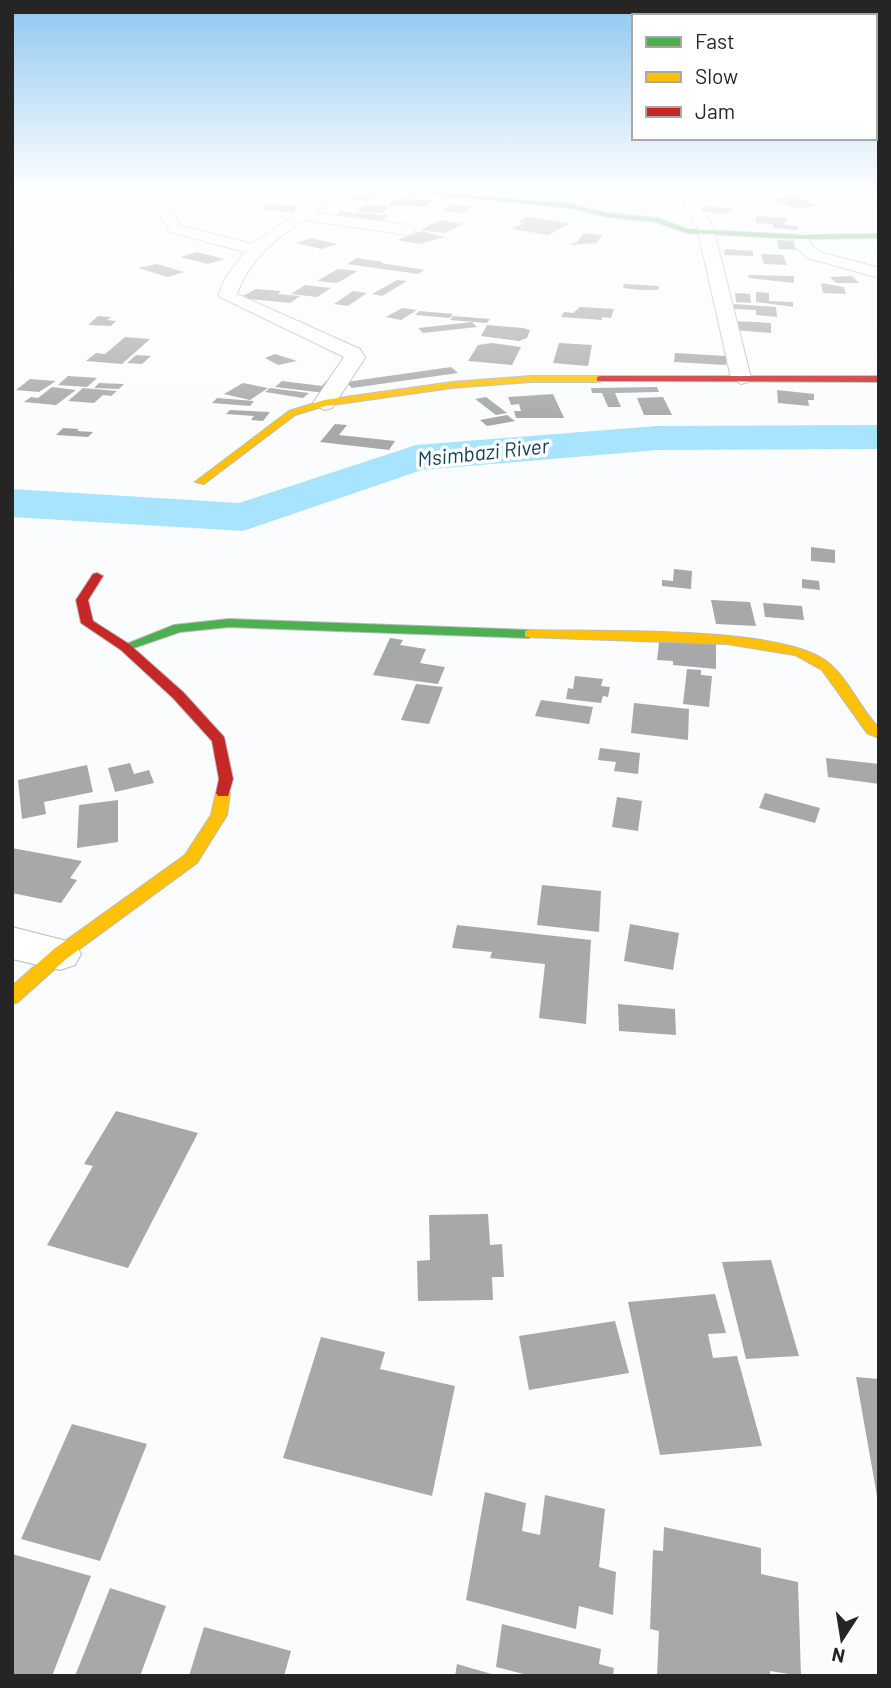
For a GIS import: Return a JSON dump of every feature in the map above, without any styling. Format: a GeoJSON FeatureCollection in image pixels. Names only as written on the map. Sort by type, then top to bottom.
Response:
{"type":"FeatureCollection","features":[{"type":"Feature","properties":{"kind":"street"},"geometry":{"type":"LineString","coordinates":[[243,268],[230,286],[227,296],[229,299],[353,353],[355,358],[324,403]]}},
{"type":"Feature","properties":{"kind":"street"},"geometry":{"type":"LineString","coordinates":[[714,268],[741,377]]}},
{"type":"Feature","properties":{"kind":"street"},"geometry":{"type":"LineString","coordinates":[[859,268],[879,273]]}},
{"type":"Feature","properties":{"kind":"street"},"geometry":{"type":"LineString","coordinates":[[200,482],[292,413],[324,403],[452,385],[531,379],[879,379]]}},
{"type":"Feature","properties":{"kind":"street"},"geometry":{"type":"LineString","coordinates":[[12,997],[60,954],[191,859],[219,815],[226,779],[219,740],[178,695],[125,647],[87,623],[82,600],[97,576]]}},
{"type":"Feature","properties":{"kind":"street"},"geometry":{"type":"LineString","coordinates":[[125,647],[167,631],[229,623],[752,642],[790,649],[821,662],[872,730],[879,734]]}},
{"type":"Feature","properties":{"kind":"street"},"geometry":{"type":"LineString","coordinates":[[12,943],[60,954]]}},
{"type":"Feature","properties":{"kind":"building"},"geometry":{"type":"Polygon","coordinates":[[[138,268],[170,268],[184,272],[168,277],[138,268]]]}},
{"type":"Feature","properties":{"kind":"building"},"geometry":{"type":"Polygon","coordinates":[[[374,268],[425,270],[418,274],[374,268]]]}},
{"type":"Feature","properties":{"kind":"building"},"geometry":{"type":"Polygon","coordinates":[[[338,269],[358,271],[337,283],[317,281],[338,269]]]}},
{"type":"Feature","properties":{"kind":"building"},"geometry":{"type":"Polygon","coordinates":[[[748,275],[794,276],[794,283],[749,278],[748,275]]]}},
{"type":"Feature","properties":{"kind":"building"},"geometry":{"type":"Polygon","coordinates":[[[852,276],[859,283],[836,283],[830,277],[852,276]]]}},
{"type":"Feature","properties":{"kind":"building"},"geometry":{"type":"Polygon","coordinates":[[[397,280],[407,281],[382,296],[372,294],[397,280]]]}},
{"type":"Feature","properties":{"kind":"building"},"geometry":{"type":"Polygon","coordinates":[[[821,283],[844,287],[846,294],[823,293],[821,283]]]}},
{"type":"Feature","properties":{"kind":"building"},"geometry":{"type":"Polygon","coordinates":[[[624,284],[659,286],[658,290],[639,290],[623,288],[624,284]]]}},
{"type":"Feature","properties":{"kind":"building"},"geometry":{"type":"Polygon","coordinates":[[[305,285],[331,288],[317,297],[291,294],[305,285]]]}},
{"type":"Feature","properties":{"kind":"building"},"geometry":{"type":"Polygon","coordinates":[[[256,289],[300,296],[290,303],[239,298],[256,289]]]}},
{"type":"Feature","properties":{"kind":"building"},"geometry":{"type":"Polygon","coordinates":[[[353,291],[367,293],[348,306],[334,304],[353,291]]]}},
{"type":"Feature","properties":{"kind":"building"},"geometry":{"type":"Polygon","coordinates":[[[756,292],[769,293],[769,301],[793,302],[793,307],[756,302],[756,292]]]}},
{"type":"Feature","properties":{"kind":"building"},"geometry":{"type":"Polygon","coordinates":[[[735,293],[750,294],[751,303],[736,302],[735,293]]]}},
{"type":"Feature","properties":{"kind":"building"},"geometry":{"type":"Polygon","coordinates":[[[734,304],[776,307],[777,317],[756,315],[756,310],[734,309],[734,304]]]}},
{"type":"Feature","properties":{"kind":"building"},"geometry":{"type":"Polygon","coordinates":[[[580,307],[614,309],[611,318],[602,317],[602,320],[561,317],[564,312],[573,313],[580,307]]]}},
{"type":"Feature","properties":{"kind":"building"},"geometry":{"type":"Polygon","coordinates":[[[402,308],[417,310],[401,320],[386,317],[402,308]]]}},
{"type":"Feature","properties":{"kind":"building"},"geometry":{"type":"Polygon","coordinates":[[[419,311],[453,314],[450,318],[415,315],[419,311]]]}},
{"type":"Feature","properties":{"kind":"building"},"geometry":{"type":"Polygon","coordinates":[[[98,316],[111,317],[107,320],[116,321],[111,326],[88,325],[98,316]]]}},
{"type":"Feature","properties":{"kind":"building"},"geometry":{"type":"Polygon","coordinates":[[[453,316],[490,319],[487,323],[450,320],[453,316]]]}},
{"type":"Feature","properties":{"kind":"building"},"geometry":{"type":"Polygon","coordinates":[[[734,321],[771,323],[771,333],[734,330],[734,321]]]}},
{"type":"Feature","properties":{"kind":"building"},"geometry":{"type":"Polygon","coordinates":[[[472,322],[477,327],[423,333],[418,328],[472,322]]]}},
{"type":"Feature","properties":{"kind":"building"},"geometry":{"type":"Polygon","coordinates":[[[487,325],[530,330],[527,338],[519,341],[481,336],[487,325]]]}},
{"type":"Feature","properties":{"kind":"building"},"geometry":{"type":"Polygon","coordinates":[[[125,337],[150,339],[122,364],[86,361],[96,353],[105,354],[125,337]]]}},
{"type":"Feature","properties":{"kind":"building"},"geometry":{"type":"Polygon","coordinates":[[[492,343],[521,347],[512,365],[468,361],[478,345],[492,343]]]}},
{"type":"Feature","properties":{"kind":"building"},"geometry":{"type":"Polygon","coordinates":[[[559,343],[592,345],[588,366],[553,363],[559,343]]]}},
{"type":"Feature","properties":{"kind":"building"},"geometry":{"type":"Polygon","coordinates":[[[675,353],[726,356],[726,365],[674,362],[675,353]]]}},
{"type":"Feature","properties":{"kind":"building"},"geometry":{"type":"Polygon","coordinates":[[[275,354],[297,361],[278,365],[265,358],[275,354]]]}},
{"type":"Feature","properties":{"kind":"building"},"geometry":{"type":"Polygon","coordinates":[[[136,355],[151,356],[142,364],[127,363],[136,355]]]}},
{"type":"Feature","properties":{"kind":"building"},"geometry":{"type":"Polygon","coordinates":[[[451,367],[458,373],[352,388],[346,382],[451,367]]]}},
{"type":"Feature","properties":{"kind":"building"},"geometry":{"type":"Polygon","coordinates":[[[68,376],[97,378],[87,387],[58,385],[68,376]]]}},
{"type":"Feature","properties":{"kind":"building"},"geometry":{"type":"Polygon","coordinates":[[[30,379],[56,381],[39,392],[16,390],[30,379]]]}},
{"type":"Feature","properties":{"kind":"building"},"geometry":{"type":"Polygon","coordinates":[[[282,381],[322,386],[326,381],[337,382],[325,393],[275,387],[282,381]]]}},
{"type":"Feature","properties":{"kind":"building"},"geometry":{"type":"Polygon","coordinates":[[[99,383],[124,384],[119,389],[94,388],[99,383]]]}},
{"type":"Feature","properties":{"kind":"building"},"geometry":{"type":"Polygon","coordinates":[[[243,383],[268,388],[250,400],[224,394],[243,383]]]}},
{"type":"Feature","properties":{"kind":"building"},"geometry":{"type":"Polygon","coordinates":[[[52,387],[76,390],[56,405],[24,402],[31,397],[38,398],[52,387]]]}},
{"type":"Feature","properties":{"kind":"building"},"geometry":{"type":"Polygon","coordinates":[[[657,387],[659,392],[615,393],[621,407],[608,407],[602,393],[592,393],[591,388],[657,387]]]}},
{"type":"Feature","properties":{"kind":"building"},"geometry":{"type":"Polygon","coordinates":[[[83,388],[117,391],[111,396],[103,395],[94,403],[68,401],[83,388]]]}},
{"type":"Feature","properties":{"kind":"building"},"geometry":{"type":"Polygon","coordinates":[[[270,388],[309,393],[303,398],[265,392],[270,388]]]}},
{"type":"Feature","properties":{"kind":"building"},"geometry":{"type":"Polygon","coordinates":[[[777,390],[814,394],[814,400],[808,400],[809,406],[778,403],[777,390]]]}},
{"type":"Feature","properties":{"kind":"building"},"geometry":{"type":"Polygon","coordinates":[[[553,394],[564,418],[516,418],[514,411],[521,411],[519,404],[511,405],[508,397],[553,394]]]}},
{"type":"Feature","properties":{"kind":"building"},"geometry":{"type":"Polygon","coordinates":[[[486,397],[507,413],[496,415],[475,399],[486,397]]]}},
{"type":"Feature","properties":{"kind":"building"},"geometry":{"type":"Polygon","coordinates":[[[663,397],[672,415],[644,415],[637,398],[663,397]]]}},
{"type":"Feature","properties":{"kind":"building"},"geometry":{"type":"Polygon","coordinates":[[[217,398],[254,401],[250,406],[212,403],[217,398]]]}},
{"type":"Feature","properties":{"kind":"building"},"geometry":{"type":"Polygon","coordinates":[[[230,410],[270,412],[263,421],[251,420],[254,416],[226,414],[230,410]]]}},
{"type":"Feature","properties":{"kind":"building"},"geometry":{"type":"Polygon","coordinates":[[[507,415],[515,421],[487,426],[480,420],[507,415]]]}},
{"type":"Feature","properties":{"kind":"building"},"geometry":{"type":"Polygon","coordinates":[[[335,424],[347,425],[339,435],[395,441],[389,450],[320,442],[335,424]]]}},
{"type":"Feature","properties":{"kind":"building"},"geometry":{"type":"Polygon","coordinates":[[[63,428],[93,432],[88,437],[56,435],[63,428]]]}},
{"type":"Feature","properties":{"kind":"building"},"geometry":{"type":"Polygon","coordinates":[[[811,547],[835,550],[835,563],[811,561],[811,547]]]}},
{"type":"Feature","properties":{"kind":"building"},"geometry":{"type":"Polygon","coordinates":[[[674,569],[692,571],[691,589],[662,586],[662,580],[673,581],[674,569]]]}},
{"type":"Feature","properties":{"kind":"building"},"geometry":{"type":"Polygon","coordinates":[[[802,579],[819,581],[820,590],[802,588],[802,579]]]}},
{"type":"Feature","properties":{"kind":"building"},"geometry":{"type":"Polygon","coordinates":[[[711,600],[750,602],[756,626],[716,624],[711,600]]]}},
{"type":"Feature","properties":{"kind":"building"},"geometry":{"type":"Polygon","coordinates":[[[763,603],[802,606],[804,620],[765,617],[763,603]]]}},
{"type":"Feature","properties":{"kind":"building"},"geometry":{"type":"Polygon","coordinates":[[[390,638],[403,640],[400,645],[426,649],[420,663],[445,667],[438,684],[373,675],[390,638]]]}},
{"type":"Feature","properties":{"kind":"building"},"geometry":{"type":"Polygon","coordinates":[[[659,642],[716,643],[716,669],[673,665],[673,661],[657,660],[659,642]]]}},
{"type":"Feature","properties":{"kind":"building"},"geometry":{"type":"Polygon","coordinates":[[[687,669],[701,670],[701,675],[712,676],[709,707],[683,704],[687,669]]]}},
{"type":"Feature","properties":{"kind":"building"},"geometry":{"type":"Polygon","coordinates":[[[575,676],[603,679],[601,686],[610,687],[608,697],[603,696],[601,703],[566,699],[568,688],[573,689],[575,676]]]}},
{"type":"Feature","properties":{"kind":"building"},"geometry":{"type":"Polygon","coordinates":[[[416,684],[443,687],[429,724],[401,720],[416,684]]]}},
{"type":"Feature","properties":{"kind":"building"},"geometry":{"type":"Polygon","coordinates":[[[541,700],[593,707],[589,724],[535,716],[541,700]]]}},
{"type":"Feature","properties":{"kind":"building"},"geometry":{"type":"Polygon","coordinates":[[[634,703],[689,709],[688,740],[631,733],[634,703]]]}},
{"type":"Feature","properties":{"kind":"building"},"geometry":{"type":"Polygon","coordinates":[[[600,748],[640,753],[638,774],[614,771],[616,762],[598,760],[600,748]]]}},
{"type":"Feature","properties":{"kind":"building"},"geometry":{"type":"Polygon","coordinates":[[[826,758],[879,764],[879,784],[828,777],[826,758]]]}},
{"type":"Feature","properties":{"kind":"building"},"geometry":{"type":"Polygon","coordinates":[[[130,763],[134,774],[149,770],[154,783],[115,792],[108,768],[130,763]]]}},
{"type":"Feature","properties":{"kind":"building"},"geometry":{"type":"Polygon","coordinates":[[[87,765],[93,792],[44,802],[46,814],[22,819],[18,780],[87,765]]]}},
{"type":"Feature","properties":{"kind":"building"},"geometry":{"type":"Polygon","coordinates":[[[765,793],[820,808],[815,823],[759,808],[765,793]]]}},
{"type":"Feature","properties":{"kind":"building"},"geometry":{"type":"Polygon","coordinates":[[[617,797],[642,801],[638,831],[612,827],[617,797]]]}},
{"type":"Feature","properties":{"kind":"building"},"geometry":{"type":"Polygon","coordinates":[[[118,800],[118,842],[77,848],[79,805],[118,800]]]}},
{"type":"Feature","properties":{"kind":"building"},"geometry":{"type":"Polygon","coordinates":[[[12,848],[82,861],[70,878],[77,880],[61,903],[12,893],[12,848]]]}},
{"type":"Feature","properties":{"kind":"building"},"geometry":{"type":"Polygon","coordinates":[[[542,885],[601,891],[599,932],[537,925],[542,885]]]}},
{"type":"Feature","properties":{"kind":"building"},"geometry":{"type":"Polygon","coordinates":[[[630,924],[679,933],[673,970],[624,961],[630,924]]]}},
{"type":"Feature","properties":{"kind":"building"},"geometry":{"type":"Polygon","coordinates":[[[457,925],[591,940],[586,1024],[539,1018],[545,964],[490,958],[492,952],[452,948],[457,925]]]}},
{"type":"Feature","properties":{"kind":"building"},"geometry":{"type":"Polygon","coordinates":[[[618,1004],[675,1009],[676,1035],[619,1031],[618,1004]]]}},
{"type":"Feature","properties":{"kind":"building"},"geometry":{"type":"Polygon","coordinates":[[[116,1111],[198,1133],[128,1268],[47,1245],[93,1166],[84,1164],[116,1111]]]}},
{"type":"Feature","properties":{"kind":"building"},"geometry":{"type":"Polygon","coordinates":[[[488,1214],[490,1245],[502,1244],[504,1277],[492,1277],[493,1300],[418,1301],[417,1261],[430,1260],[429,1215],[488,1214]]]}},
{"type":"Feature","properties":{"kind":"building"},"geometry":{"type":"Polygon","coordinates":[[[771,1260],[799,1356],[746,1359],[722,1262],[771,1260]]]}},
{"type":"Feature","properties":{"kind":"building"},"geometry":{"type":"Polygon","coordinates":[[[715,1294],[726,1333],[708,1334],[713,1358],[737,1356],[762,1446],[660,1455],[628,1302],[715,1294]]]}},
{"type":"Feature","properties":{"kind":"building"},"geometry":{"type":"Polygon","coordinates":[[[615,1321],[629,1373],[529,1390],[519,1336],[615,1321]]]}},
{"type":"Feature","properties":{"kind":"building"},"geometry":{"type":"Polygon","coordinates":[[[321,1337],[385,1352],[380,1369],[455,1386],[432,1496],[283,1458],[321,1337]]]}},
{"type":"Feature","properties":{"kind":"building"},"geometry":{"type":"Polygon","coordinates":[[[856,1377],[879,1379],[879,1496],[877,1496],[856,1377]]]}},
{"type":"Feature","properties":{"kind":"building"},"geometry":{"type":"Polygon","coordinates":[[[72,1424],[147,1444],[100,1561],[21,1539],[72,1424]]]}},
{"type":"Feature","properties":{"kind":"building"},"geometry":{"type":"Polygon","coordinates":[[[485,1492],[526,1503],[522,1531],[540,1535],[545,1495],[605,1509],[599,1567],[616,1572],[613,1615],[579,1606],[576,1629],[466,1600],[485,1492]]]}},
{"type":"Feature","properties":{"kind":"building"},"geometry":{"type":"Polygon","coordinates":[[[664,1527],[761,1548],[761,1574],[798,1582],[801,1676],[770,1671],[770,1676],[657,1676],[659,1631],[650,1629],[653,1550],[663,1551],[664,1527]]]}},
{"type":"Feature","properties":{"kind":"building"},"geometry":{"type":"Polygon","coordinates":[[[12,1554],[91,1576],[52,1676],[12,1676],[12,1554]]]}},
{"type":"Feature","properties":{"kind":"building"},"geometry":{"type":"Polygon","coordinates":[[[110,1588],[166,1606],[140,1676],[75,1676],[110,1588]]]}},
{"type":"Feature","properties":{"kind":"building"},"geometry":{"type":"Polygon","coordinates":[[[502,1624],[601,1649],[599,1664],[614,1668],[613,1676],[531,1676],[496,1667],[502,1624]]]}},
{"type":"Feature","properties":{"kind":"building"},"geometry":{"type":"Polygon","coordinates":[[[204,1627],[291,1651],[284,1676],[189,1676],[204,1627]]]}},
{"type":"Feature","properties":{"kind":"building"},"geometry":{"type":"Polygon","coordinates":[[[457,1664],[495,1675],[495,1676],[455,1676],[457,1664]]]}},
{"type":"Feature","properties":{"kind":"waterway","name":"Msimbazi River"},"geometry":{"type":"LineString","coordinates":[[12,503],[243,517],[416,458],[657,438],[879,437]]}},
{"type":"Feature","properties":{"kind":"traffic: fast"},"geometry":{"type":"LineString","coordinates":[[125,647],[178,628],[229,623],[529,634]]}},
{"type":"Feature","properties":{"kind":"traffic: slow"},"geometry":{"type":"LineString","coordinates":[[200,482],[292,413],[324,403],[452,385],[531,379],[600,379]]}},
{"type":"Feature","properties":{"kind":"traffic: slow"},"geometry":{"type":"LineString","coordinates":[[529,634],[727,640],[799,652],[820,662],[826,668],[872,730],[879,734]]}},
{"type":"Feature","properties":{"kind":"traffic: slow"},"geometry":{"type":"LineString","coordinates":[[12,997],[60,954],[191,859],[219,815],[223,793]]}},
{"type":"Feature","properties":{"kind":"traffic: jam"},"geometry":{"type":"LineString","coordinates":[[600,379],[879,379]]}},
{"type":"Feature","properties":{"kind":"traffic: jam"},"geometry":{"type":"LineString","coordinates":[[97,576],[82,600],[87,623],[125,647],[178,695],[219,740],[226,779],[223,793]]}}]}
